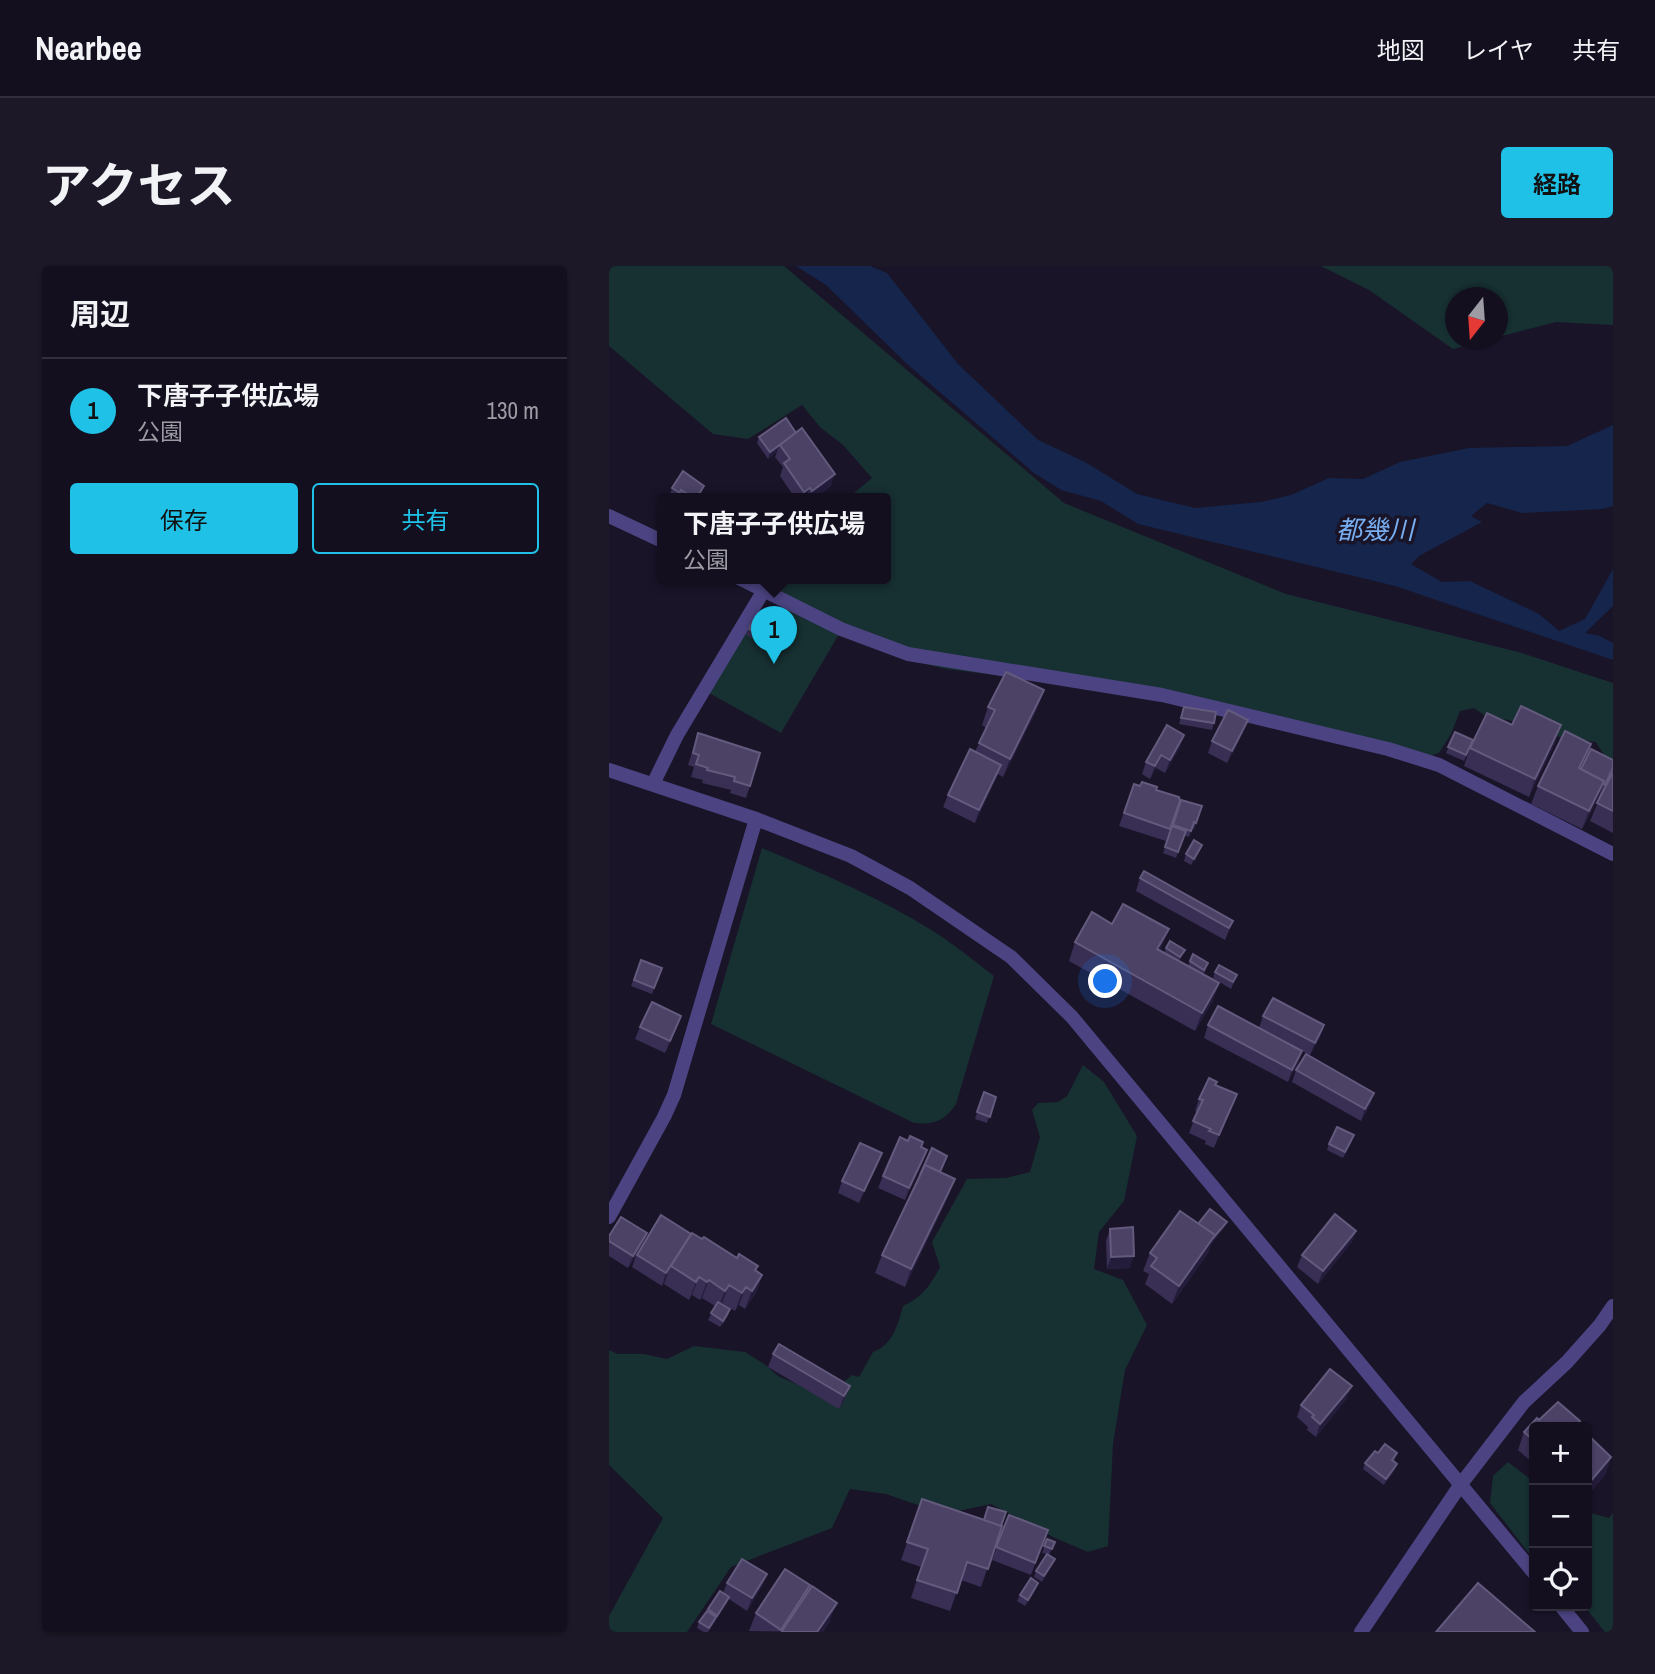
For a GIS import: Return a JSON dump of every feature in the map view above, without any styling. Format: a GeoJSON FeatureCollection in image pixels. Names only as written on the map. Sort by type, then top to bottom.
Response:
{"type":"FeatureCollection","features":[{"type":"Feature","properties":{"kind":"street"},"geometry":{"type":"LineString","coordinates":[[609,516],[657,539]]}},
{"type":"Feature","properties":{"kind":"street"},"geometry":{"type":"LineString","coordinates":[[653,784],[677,734],[768,584],[841,629],[908,654],[1162,695],[1401,753],[1439,765],[1613,854]]}},
{"type":"Feature","properties":{"kind":"street"},"geometry":{"type":"LineString","coordinates":[[609,770],[756,819],[851,856],[910,888],[1011,957],[1072,1017],[1529,1567]]}},
{"type":"Feature","properties":{"kind":"street"},"geometry":{"type":"LineString","coordinates":[[609,1217],[674,1095],[756,819]]}},
{"type":"Feature","properties":{"kind":"street"},"geometry":{"type":"LineString","coordinates":[[1361,1632],[1461,1484],[1524,1402],[1567,1362],[1613,1306]]}},
{"type":"Feature","properties":{"kind":"street"},"geometry":{"type":"LineString","coordinates":[[1565,1611],[1582,1632]]}},
{"type":"Feature","properties":{"kind":"green space"},"geometry":{"type":"Polygon","coordinates":[[[609,266],[784,266],[1064,503],[1286,594],[1522,653],[1613,683],[1613,762],[1606,758],[1596,742],[1541,734],[1509,720],[1487,717],[1474,708],[1460,711],[1451,734],[1439,753],[1417,761],[1176,703],[1060,683],[946,669],[914,661],[782,595],[780,584],[891,584],[891,493],[854,493],[872,478],[843,445],[820,427],[802,405],[748,439],[713,434],[609,346],[609,266]]]}},
{"type":"Feature","properties":{"kind":"green space"},"geometry":{"type":"Polygon","coordinates":[[[1321,266],[1613,266],[1613,325],[1556,322],[1508,334],[1508,287],[1445,287],[1445,343],[1369,290],[1321,266]]]}},
{"type":"Feature","properties":{"kind":"green space"},"geometry":{"type":"Polygon","coordinates":[[[766,608],[790,611],[839,634],[781,733],[709,693],[757,614],[766,608]]]}},
{"type":"Feature","properties":{"kind":"green space"},"geometry":{"type":"Polygon","coordinates":[[[762,848],[892,907],[941,936],[994,976],[956,1104],[943,1118],[933,1122],[914,1123],[711,1024],[762,848]]]}},
{"type":"Feature","properties":{"kind":"green space"},"geometry":{"type":"Polygon","coordinates":[[[1083,1065],[1104,1082],[1137,1136],[1124,1201],[1099,1232],[1094,1269],[1123,1280],[1147,1325],[1125,1370],[1113,1444],[1108,1546],[1088,1552],[991,1504],[944,1514],[886,1494],[850,1489],[832,1528],[731,1567],[687,1632],[609,1632],[609,1616],[663,1518],[609,1465],[609,1350],[617,1354],[644,1354],[667,1359],[694,1346],[745,1352],[778,1376],[801,1386],[846,1388],[845,1381],[852,1375],[859,1377],[873,1352],[890,1339],[897,1327],[903,1306],[920,1295],[936,1274],[940,1267],[932,1242],[967,1179],[1006,1178],[1030,1172],[1040,1137],[1032,1110],[1038,1103],[1058,1102],[1067,1096],[1083,1065]]]}},
{"type":"Feature","properties":{"kind":"green space"},"geometry":{"type":"Polygon","coordinates":[[[1508,1462],[1529,1478],[1529,1554],[1490,1503],[1493,1476],[1508,1462]]]}},
{"type":"Feature","properties":{"kind":"green space"},"geometry":{"type":"Polygon","coordinates":[[[1592,1513],[1609,1518],[1613,1513],[1613,1632],[1605,1632],[1588,1611],[1592,1611],[1592,1513]]]}},
{"type":"Feature","properties":{"kind":"water","name":"都幾川"},"geometry":{"type":"Polygon","coordinates":[[[796,266],[870,266],[887,273],[958,364],[1038,440],[1085,462],[1137,494],[1195,508],[1261,502],[1291,495],[1329,478],[1363,479],[1400,462],[1469,448],[1567,446],[1613,425],[1613,506],[1603,509],[1522,513],[1487,503],[1471,516],[1482,522],[1419,556],[1411,564],[1442,582],[1470,581],[1539,614],[1559,631],[1585,619],[1613,569],[1613,606],[1585,633],[1600,636],[1613,643],[1613,660],[1395,586],[1138,524],[1101,501],[1061,490],[1034,473],[906,363],[826,285],[796,266]]]}},
{"type":"Feature","properties":{"kind":"building"},"geometry":{"type":"Polygon","coordinates":[[[786,418],[796,433],[770,452],[759,437],[786,418]]]}},
{"type":"Feature","properties":{"kind":"building"},"geometry":{"type":"Polygon","coordinates":[[[802,428],[835,474],[812,491],[810,488],[804,492],[784,463],[790,459],[780,445],[802,428]]]}},
{"type":"Feature","properties":{"kind":"building"},"geometry":{"type":"Polygon","coordinates":[[[683,471],[704,486],[699,493],[686,493],[681,490],[680,493],[672,488],[683,471]]]}},
{"type":"Feature","properties":{"kind":"building"},"geometry":{"type":"Polygon","coordinates":[[[753,622],[758,625],[754,632],[749,629],[753,622]]]}},
{"type":"Feature","properties":{"kind":"building"},"geometry":{"type":"Polygon","coordinates":[[[1006,672],[1044,690],[1010,759],[979,743],[995,710],[988,707],[1006,672]]]}},
{"type":"Feature","properties":{"kind":"building"},"geometry":{"type":"Polygon","coordinates":[[[1521,706],[1561,725],[1535,779],[1470,748],[1487,713],[1512,725],[1521,706]]]}},
{"type":"Feature","properties":{"kind":"building"},"geometry":{"type":"Polygon","coordinates":[[[1184,707],[1216,712],[1214,723],[1181,718],[1184,707]]]}},
{"type":"Feature","properties":{"kind":"building"},"geometry":{"type":"Polygon","coordinates":[[[1228,710],[1248,720],[1232,751],[1212,741],[1228,710]]]}},
{"type":"Feature","properties":{"kind":"building"},"geometry":{"type":"Polygon","coordinates":[[[1167,725],[1184,735],[1170,760],[1161,755],[1155,766],[1146,762],[1167,725]]]}},
{"type":"Feature","properties":{"kind":"building"},"geometry":{"type":"Polygon","coordinates":[[[1565,731],[1591,744],[1579,768],[1604,781],[1589,811],[1538,786],[1565,731]]]}},
{"type":"Feature","properties":{"kind":"building"},"geometry":{"type":"Polygon","coordinates":[[[1455,732],[1473,740],[1466,755],[1448,747],[1455,732]]]}},
{"type":"Feature","properties":{"kind":"building"},"geometry":{"type":"Polygon","coordinates":[[[698,733],[760,753],[750,786],[734,781],[735,777],[707,770],[708,768],[696,764],[699,755],[693,753],[698,733]]]}},
{"type":"Feature","properties":{"kind":"building"},"geometry":{"type":"Polygon","coordinates":[[[970,749],[1001,765],[979,810],[948,795],[970,749]]]}},
{"type":"Feature","properties":{"kind":"building"},"geometry":{"type":"Polygon","coordinates":[[[1591,749],[1613,760],[1613,768],[1605,785],[1604,781],[1581,769],[1591,749]]]}},
{"type":"Feature","properties":{"kind":"building"},"geometry":{"type":"Polygon","coordinates":[[[1613,772],[1613,811],[1597,803],[1613,772]]]}},
{"type":"Feature","properties":{"kind":"building"},"geometry":{"type":"Polygon","coordinates":[[[1142,782],[1157,787],[1156,790],[1179,797],[1170,829],[1124,813],[1134,784],[1140,786],[1142,782]]]}},
{"type":"Feature","properties":{"kind":"building"},"geometry":{"type":"Polygon","coordinates":[[[1181,800],[1202,806],[1191,831],[1173,825],[1181,800]]]}},
{"type":"Feature","properties":{"kind":"building"},"geometry":{"type":"Polygon","coordinates":[[[1172,826],[1186,831],[1178,852],[1165,847],[1172,826]]]}},
{"type":"Feature","properties":{"kind":"building"},"geometry":{"type":"Polygon","coordinates":[[[1194,840],[1202,845],[1194,859],[1186,854],[1194,840]]]}},
{"type":"Feature","properties":{"kind":"building"},"geometry":{"type":"Polygon","coordinates":[[[1144,871],[1233,921],[1229,928],[1140,878],[1144,871]]]}},
{"type":"Feature","properties":{"kind":"building"},"geometry":{"type":"Polygon","coordinates":[[[1123,904],[1169,929],[1157,949],[1219,983],[1202,1013],[1075,942],[1092,912],[1112,924],[1123,904]]]}},
{"type":"Feature","properties":{"kind":"building"},"geometry":{"type":"Polygon","coordinates":[[[1170,941],[1185,950],[1180,957],[1166,948],[1170,941]]]}},
{"type":"Feature","properties":{"kind":"building"},"geometry":{"type":"Polygon","coordinates":[[[1193,954],[1208,963],[1204,970],[1190,961],[1193,954]]]}},
{"type":"Feature","properties":{"kind":"building"},"geometry":{"type":"Polygon","coordinates":[[[641,960],[662,968],[654,988],[634,980],[641,960]]]}},
{"type":"Feature","properties":{"kind":"building"},"geometry":{"type":"Polygon","coordinates":[[[1219,965],[1237,975],[1233,982],[1215,972],[1219,965]]]}},
{"type":"Feature","properties":{"kind":"building"},"geometry":{"type":"Polygon","coordinates":[[[1273,998],[1324,1025],[1315,1043],[1263,1016],[1273,998]]]}},
{"type":"Feature","properties":{"kind":"building"},"geometry":{"type":"Polygon","coordinates":[[[652,1002],[681,1016],[670,1041],[640,1027],[652,1002]]]}},
{"type":"Feature","properties":{"kind":"building"},"geometry":{"type":"Polygon","coordinates":[[[1218,1006],[1302,1051],[1292,1070],[1208,1025],[1218,1006]]]}},
{"type":"Feature","properties":{"kind":"building"},"geometry":{"type":"Polygon","coordinates":[[[1306,1054],[1374,1093],[1365,1109],[1296,1070],[1306,1054]]]}},
{"type":"Feature","properties":{"kind":"building"},"geometry":{"type":"Polygon","coordinates":[[[1209,1078],[1217,1082],[1215,1085],[1237,1094],[1219,1135],[1193,1121],[1209,1078]]]}},
{"type":"Feature","properties":{"kind":"building"},"geometry":{"type":"Polygon","coordinates":[[[984,1092],[996,1097],[990,1117],[977,1112],[984,1092]]]}},
{"type":"Feature","properties":{"kind":"building"},"geometry":{"type":"Polygon","coordinates":[[[1337,1127],[1354,1135],[1345,1152],[1329,1144],[1337,1127]]]}},
{"type":"Feature","properties":{"kind":"building"},"geometry":{"type":"Polygon","coordinates":[[[910,1136],[923,1142],[921,1147],[927,1150],[909,1188],[883,1176],[900,1137],[908,1141],[910,1136]]]}},
{"type":"Feature","properties":{"kind":"building"},"geometry":{"type":"Polygon","coordinates":[[[860,1143],[882,1153],[864,1191],[842,1181],[860,1143]]]}},
{"type":"Feature","properties":{"kind":"building"},"geometry":{"type":"Polygon","coordinates":[[[932,1148],[947,1156],[940,1172],[925,1165],[920,1175],[932,1148]]]}},
{"type":"Feature","properties":{"kind":"building"},"geometry":{"type":"Polygon","coordinates":[[[925,1165],[955,1179],[911,1269],[882,1255],[925,1165]]]}},
{"type":"Feature","properties":{"kind":"building"},"geometry":{"type":"Polygon","coordinates":[[[1210,1209],[1227,1222],[1213,1238],[1215,1235],[1198,1224],[1210,1209]]]}},
{"type":"Feature","properties":{"kind":"building"},"geometry":{"type":"Polygon","coordinates":[[[1180,1211],[1215,1235],[1179,1286],[1151,1266],[1157,1258],[1150,1253],[1180,1211]]]}},
{"type":"Feature","properties":{"kind":"building"},"geometry":{"type":"Polygon","coordinates":[[[1335,1214],[1356,1231],[1323,1271],[1302,1255],[1335,1214]]]}},
{"type":"Feature","properties":{"kind":"building"},"geometry":{"type":"Polygon","coordinates":[[[661,1215],[691,1234],[666,1273],[637,1255],[661,1215]]]}},
{"type":"Feature","properties":{"kind":"building"},"geometry":{"type":"Polygon","coordinates":[[[621,1217],[647,1233],[633,1256],[609,1241],[609,1236],[621,1217]]]}},
{"type":"Feature","properties":{"kind":"building"},"geometry":{"type":"Polygon","coordinates":[[[1133,1227],[1134,1256],[1111,1257],[1110,1229],[1133,1227]]]}},
{"type":"Feature","properties":{"kind":"building"},"geometry":{"type":"Polygon","coordinates":[[[692,1233],[702,1239],[704,1237],[737,1258],[739,1254],[758,1266],[755,1270],[762,1275],[752,1291],[746,1287],[742,1293],[729,1285],[725,1291],[709,1280],[707,1282],[699,1277],[696,1282],[671,1266],[692,1233]]]}},
{"type":"Feature","properties":{"kind":"building"},"geometry":{"type":"Polygon","coordinates":[[[718,1302],[730,1309],[723,1321],[711,1313],[718,1302]]]}},
{"type":"Feature","properties":{"kind":"building"},"geometry":{"type":"Polygon","coordinates":[[[779,1344],[850,1386],[844,1396],[773,1354],[779,1344]]]}},
{"type":"Feature","properties":{"kind":"building"},"geometry":{"type":"Polygon","coordinates":[[[1330,1369],[1352,1386],[1320,1424],[1312,1417],[1314,1415],[1301,1405],[1330,1369]]]}},
{"type":"Feature","properties":{"kind":"building"},"geometry":{"type":"Polygon","coordinates":[[[1558,1402],[1580,1421],[1533,1422],[1537,1418],[1539,1420],[1558,1402]]]}},
{"type":"Feature","properties":{"kind":"building"},"geometry":{"type":"Polygon","coordinates":[[[1592,1439],[1611,1457],[1592,1480],[1592,1439]]]}},
{"type":"Feature","properties":{"kind":"building"},"geometry":{"type":"Polygon","coordinates":[[[1385,1444],[1397,1453],[1392,1460],[1397,1464],[1386,1479],[1365,1463],[1385,1444]]]}},
{"type":"Feature","properties":{"kind":"building"},"geometry":{"type":"Polygon","coordinates":[[[922,1499],[1002,1526],[988,1569],[967,1562],[957,1593],[917,1580],[928,1549],[907,1542],[922,1499]]]}},
{"type":"Feature","properties":{"kind":"building"},"geometry":{"type":"Polygon","coordinates":[[[988,1507],[1006,1512],[1001,1526],[984,1520],[988,1507]]]}},
{"type":"Feature","properties":{"kind":"building"},"geometry":{"type":"Polygon","coordinates":[[[1009,1515],[1048,1530],[1035,1563],[996,1547],[1009,1515]]]}},
{"type":"Feature","properties":{"kind":"building"},"geometry":{"type":"Polygon","coordinates":[[[1047,1539],[1055,1542],[1052,1549],[1044,1546],[1047,1539]]]}},
{"type":"Feature","properties":{"kind":"building"},"geometry":{"type":"Polygon","coordinates":[[[1047,1554],[1055,1559],[1044,1576],[1036,1571],[1047,1554]]]}},
{"type":"Feature","properties":{"kind":"building"},"geometry":{"type":"Polygon","coordinates":[[[742,1559],[767,1574],[752,1598],[727,1583],[742,1559]]]}},
{"type":"Feature","properties":{"kind":"building"},"geometry":{"type":"Polygon","coordinates":[[[785,1569],[810,1585],[781,1630],[756,1613],[785,1569]]]}},
{"type":"Feature","properties":{"kind":"building"},"geometry":{"type":"Polygon","coordinates":[[[1031,1578],[1038,1583],[1028,1600],[1020,1595],[1031,1578]]]}},
{"type":"Feature","properties":{"kind":"building"},"geometry":{"type":"Polygon","coordinates":[[[1478,1583],[1535,1632],[1436,1632],[1478,1583]]]}},
{"type":"Feature","properties":{"kind":"building"},"geometry":{"type":"Polygon","coordinates":[[[812,1586],[837,1603],[817,1632],[782,1631],[812,1586]]]}},
{"type":"Feature","properties":{"kind":"building"},"geometry":{"type":"Polygon","coordinates":[[[720,1591],[729,1597],[717,1616],[708,1609],[720,1591]]]}},
{"type":"Feature","properties":{"kind":"building"},"geometry":{"type":"Polygon","coordinates":[[[707,1611],[716,1617],[709,1628],[699,1622],[707,1611]]]}},
{"type":"Feature","properties":{"kind":"place","name":"下唐子子供広場"},"geometry":{"type":"Point","coordinates":[774,664]}}]}
